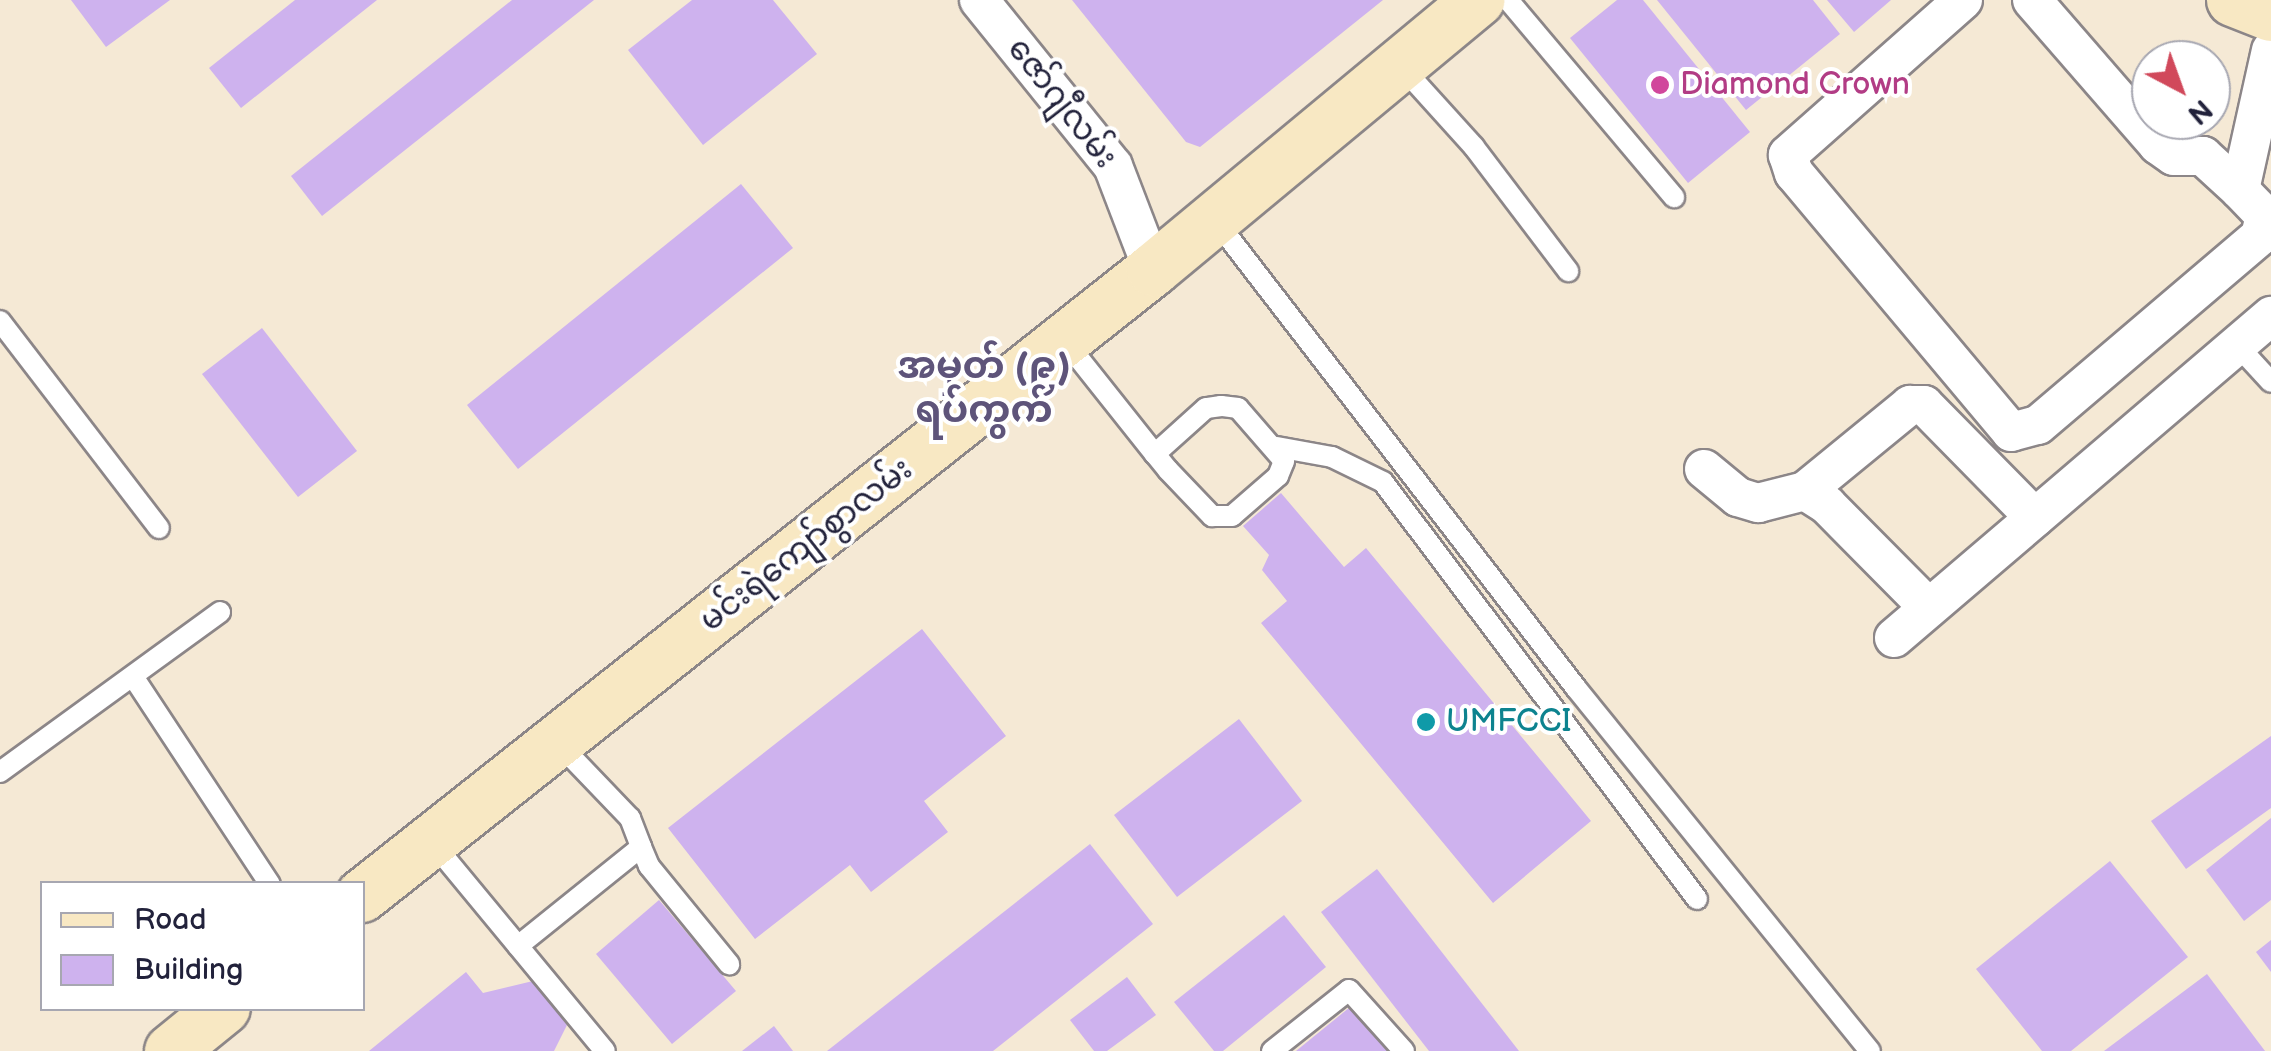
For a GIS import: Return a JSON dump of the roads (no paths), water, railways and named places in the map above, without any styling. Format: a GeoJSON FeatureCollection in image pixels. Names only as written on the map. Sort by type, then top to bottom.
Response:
{"type":"FeatureCollection","features":[{"type":"Feature","properties":{"kind":"main road","name":"မင်းရဲကျော်စွာလမ်း"},"geometry":{"type":"LineString","coordinates":[[365,894],[1153,270],[1478,0]]}},
{"type":"Feature","properties":{"kind":"main road"},"geometry":{"type":"LineString","coordinates":[[2233,0],[2271,15]]}},
{"type":"Feature","properties":{"kind":"main road"},"geometry":{"type":"LineString","coordinates":[[171,1051],[220,1011]]}},
{"type":"Feature","properties":{"kind":"street","name":"ဇော်ဂျီလမ်း"},"geometry":{"type":"LineString","coordinates":[[979,0],[1113,166],[1153,270]]}},
{"type":"Feature","properties":{"kind":"street"},"geometry":{"type":"LineString","coordinates":[[1963,0],[1788,156],[1794,173],[2011,432],[2038,425],[2260,236],[2265,216],[2203,156],[2174,156],[2158,145],[2032,0]]}},
{"type":"Feature","properties":{"kind":"street"},"geometry":{"type":"LineString","coordinates":[[2240,190],[2271,50]]}},
{"type":"Feature","properties":{"kind":"street"},"geometry":{"type":"LineString","coordinates":[[1894,638],[2271,316]]}},
{"type":"Feature","properties":{"kind":"street"},"geometry":{"type":"LineString","coordinates":[[1704,469],[1738,497],[1758,503],[1805,491],[1910,406],[1924,405],[2035,518]]}},
{"type":"Feature","properties":{"kind":"street"},"geometry":{"type":"LineString","coordinates":[[1805,491],[1828,505],[1927,606]]}},
{"type":"Feature","properties":{"kind":"lane"},"geometry":{"type":"LineString","coordinates":[[1508,0],[1674,197]]}},
{"type":"Feature","properties":{"kind":"lane"},"geometry":{"type":"LineString","coordinates":[[1400,65],[1474,147],[1568,271]]}},
{"type":"Feature","properties":{"kind":"lane"},"geometry":{"type":"LineString","coordinates":[[1214,220],[1576,688],[1870,1051]]}},
{"type":"Feature","properties":{"kind":"lane"},"geometry":{"type":"LineString","coordinates":[[0,322],[158,528]]}},
{"type":"Feature","properties":{"kind":"lane"},"geometry":{"type":"LineString","coordinates":[[1064,340],[1154,454],[1212,516],[1232,516],[1278,476],[1284,461],[1277,447],[1238,408],[1220,406],[1206,408],[1154,454]]}},
{"type":"Feature","properties":{"kind":"lane"},"geometry":{"type":"LineString","coordinates":[[2237,345],[2271,382]]}},
{"type":"Feature","properties":{"kind":"lane"},"geometry":{"type":"LineString","coordinates":[[1277,447],[1332,457],[1383,482],[1697,899]]}},
{"type":"Feature","properties":{"kind":"lane"},"geometry":{"type":"LineString","coordinates":[[0,772],[220,612]]}},
{"type":"Feature","properties":{"kind":"lane"},"geometry":{"type":"LineString","coordinates":[[134,678],[268,881]]}},
{"type":"Feature","properties":{"kind":"lane"},"geometry":{"type":"LineString","coordinates":[[556,742],[630,818],[649,866],[728,964]]}},
{"type":"Feature","properties":{"kind":"lane"},"geometry":{"type":"LineString","coordinates":[[430,841],[605,1051]]}},
{"type":"Feature","properties":{"kind":"lane"},"geometry":{"type":"LineString","coordinates":[[518,946],[641,846]]}},
{"type":"Feature","properties":{"kind":"lane"},"geometry":{"type":"LineString","coordinates":[[1272,1051],[1349,990],[1404,1051]]}},
{"type":"Feature","properties":{"kind":"place","name":"Diamond Crown"},"geometry":{"type":"Point","coordinates":[1660,85]}},
{"type":"Feature","properties":{"kind":"place","name":"UMFCCI"},"geometry":{"type":"Point","coordinates":[1426,722]}},
{"type":"Feature","properties":{"kind":"district","name":"အမှတ် (၉) ရပ်ကွက်"},"geometry":{"type":"Point","coordinates":[984,389]}}]}
